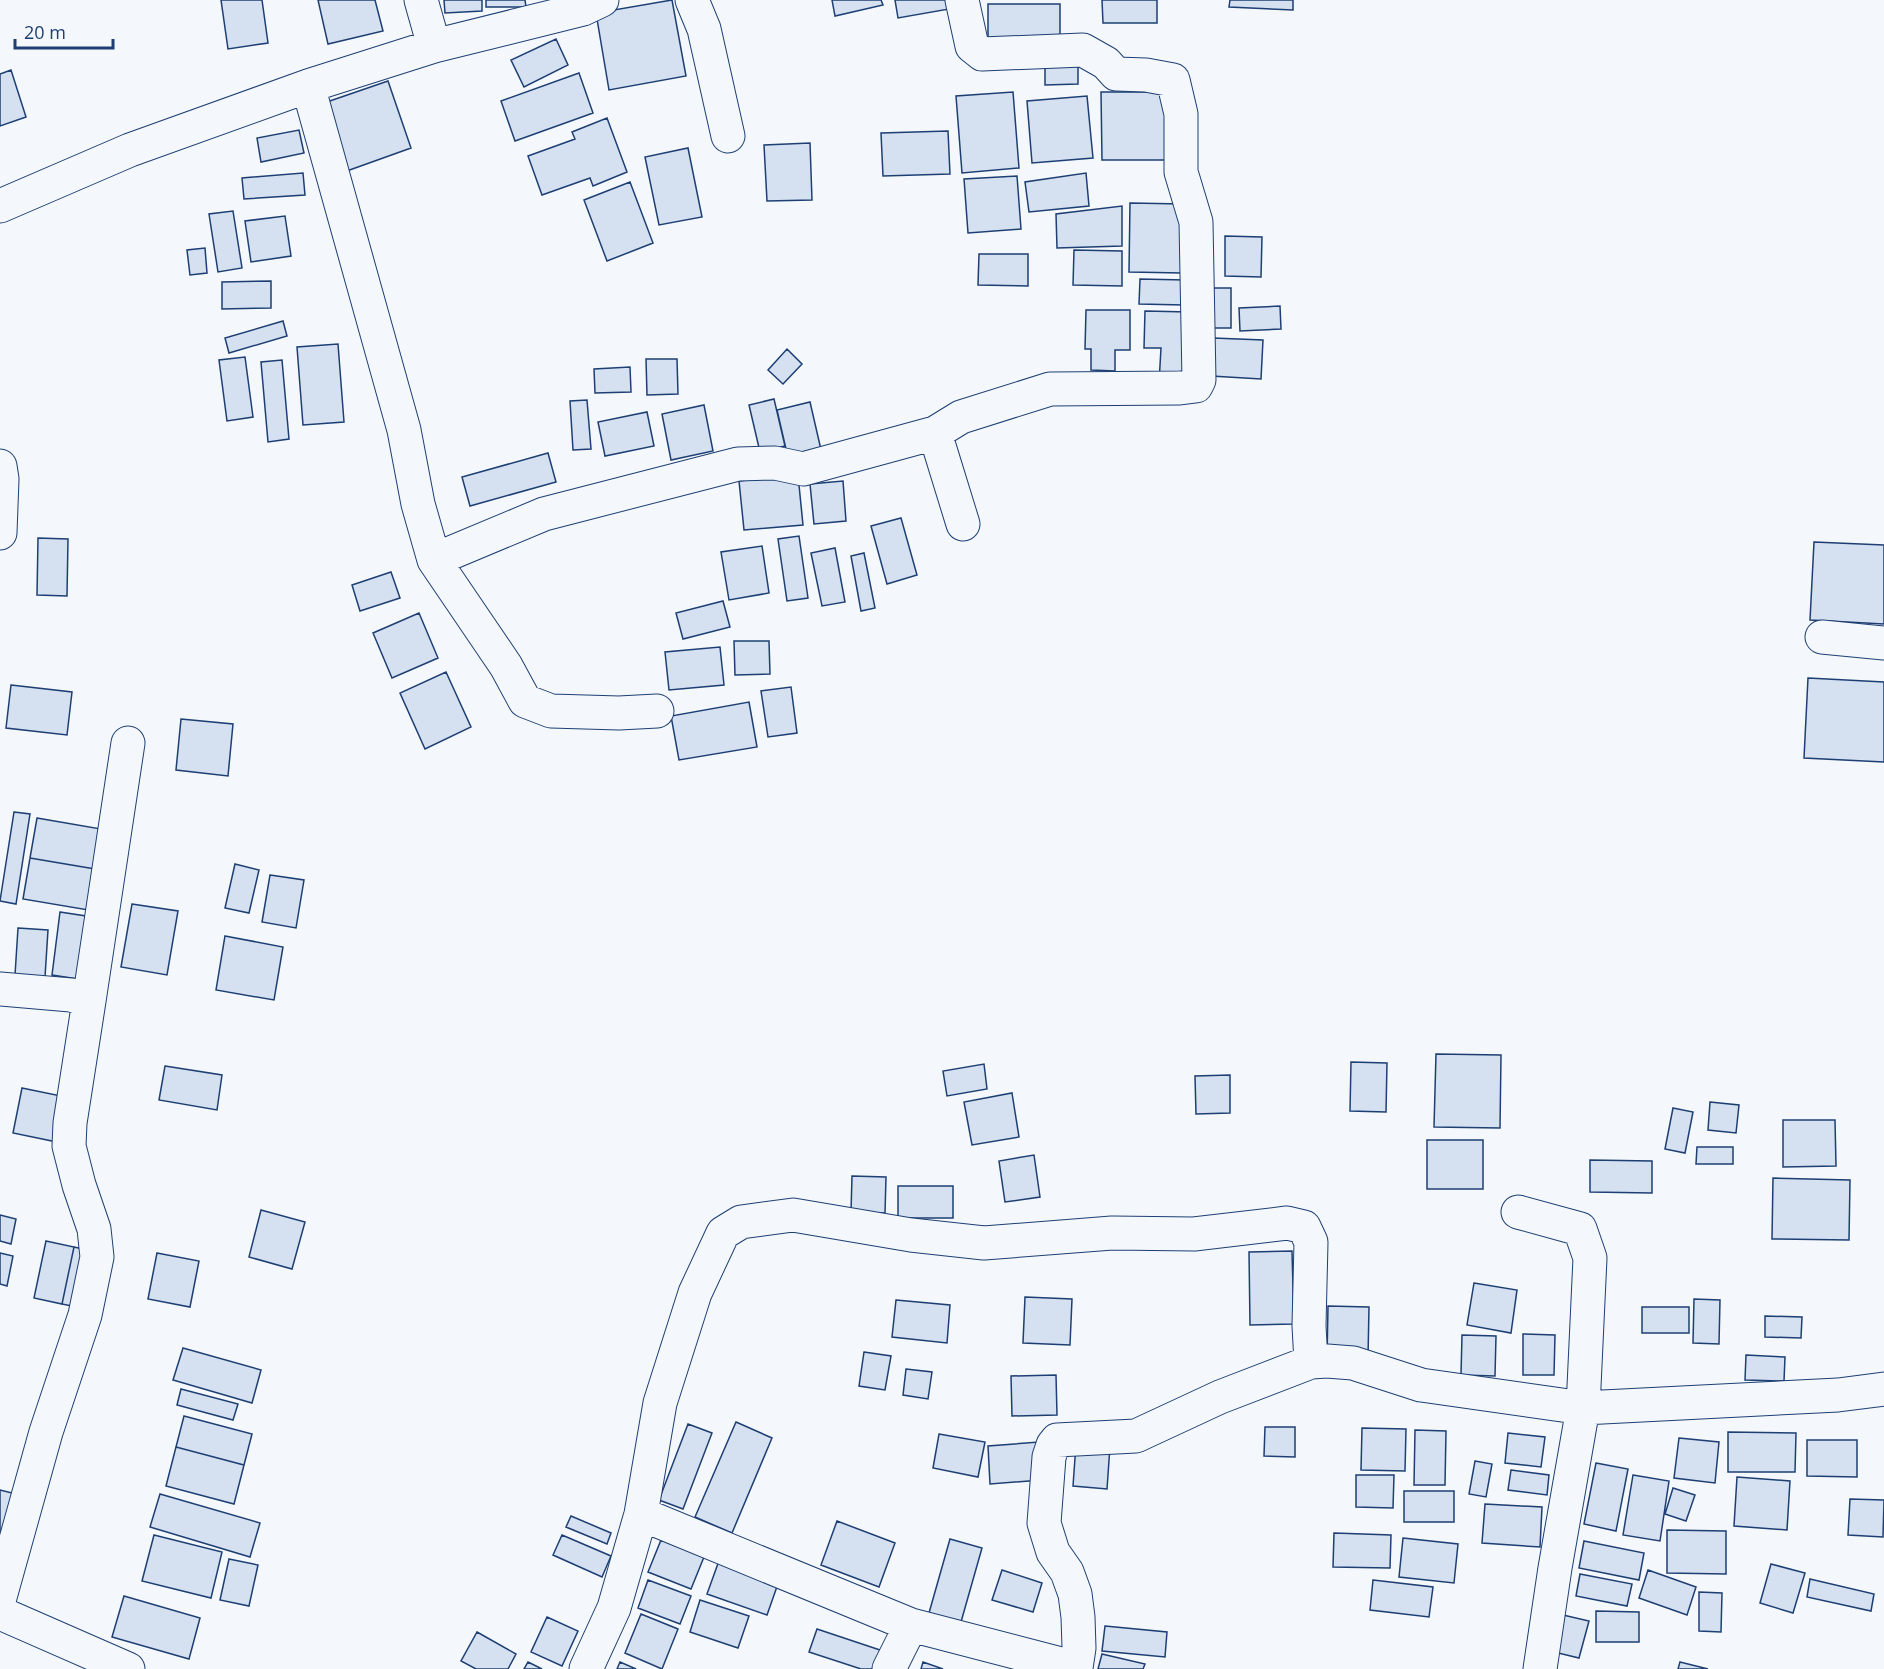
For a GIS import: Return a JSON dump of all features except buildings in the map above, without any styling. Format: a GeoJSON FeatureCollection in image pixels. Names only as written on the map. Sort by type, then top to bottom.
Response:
{"type":"FeatureCollection","features":[{"type":"Feature","properties":{"kind":"street"},"geometry":{"type":"LineString","coordinates":[[421,0],[434,46]]}},
{"type":"Feature","properties":{"kind":"street"},"geometry":{"type":"LineString","coordinates":[[0,206],[130,150],[308,86],[434,46],[583,9],[602,0]]}},
{"type":"Feature","properties":{"kind":"street"},"geometry":{"type":"LineString","coordinates":[[692,0],[704,29],[728,136]]}},
{"type":"Feature","properties":{"kind":"street"},"geometry":{"type":"LineString","coordinates":[[434,560],[544,514],[738,464],[775,464],[803,469],[935,433],[961,417],[1050,389],[1196,386],[1199,380],[1196,222],[1181,172],[1181,114],[1173,80],[1146,75],[1116,74],[1106,63],[1083,50],[982,54],[972,46],[962,0]]}},
{"type":"Feature","properties":{"kind":"street"},"geometry":{"type":"LineString","coordinates":[[308,86],[404,430],[418,504],[434,560],[506,666],[525,701],[551,711],[619,713],[657,711]]}},
{"type":"Feature","properties":{"kind":"street"},"geometry":{"type":"LineString","coordinates":[[935,433],[963,524]]}},
{"type":"Feature","properties":{"kind":"street"},"geometry":{"type":"LineString","coordinates":[[0,466],[2,479],[0,532]]}},
{"type":"Feature","properties":{"kind":"street"},"geometry":{"type":"LineString","coordinates":[[1822,637],[1884,643]]}},
{"type":"Feature","properties":{"kind":"street"},"geometry":{"type":"LineString","coordinates":[[0,1597],[46,1431],[85,1315],[96,1257],[94,1229],[69,1146],[70,1123],[128,743]]}},
{"type":"Feature","properties":{"kind":"street"},"geometry":{"type":"LineString","coordinates":[[0,989],[71,995],[89,1001]]}},
{"type":"Feature","properties":{"kind":"street"},"geometry":{"type":"LineString","coordinates":[[1518,1212],[1580,1229],[1590,1258],[1583,1408],[1540,1669]]}},
{"type":"Feature","properties":{"kind":"street"},"geometry":{"type":"LineString","coordinates":[[586,1669],[614,1608],[641,1514],[660,1402],[695,1293],[723,1233],[741,1222],[793,1215],[912,1235],[984,1242],[1113,1233],[1194,1234],[1287,1223],[1304,1227],[1311,1242],[1309,1326],[1311,1362]]}},
{"type":"Feature","properties":{"kind":"street"},"geometry":{"type":"LineString","coordinates":[[641,1514],[911,1625],[1076,1669],[1079,1648],[1075,1594],[1067,1572],[1053,1551],[1044,1524],[1049,1456],[1053,1445],[1058,1440],[1136,1436],[1220,1397],[1311,1362],[1327,1360],[1353,1363],[1421,1385],[1583,1408],[1838,1395],[1884,1389]]}},
{"type":"Feature","properties":{"kind":"street"},"geometry":{"type":"LineString","coordinates":[[0,1612],[128,1669]]}},
{"type":"Feature","properties":{"kind":"street"},"geometry":{"type":"LineString","coordinates":[[889,1669],[911,1625]]}}]}
